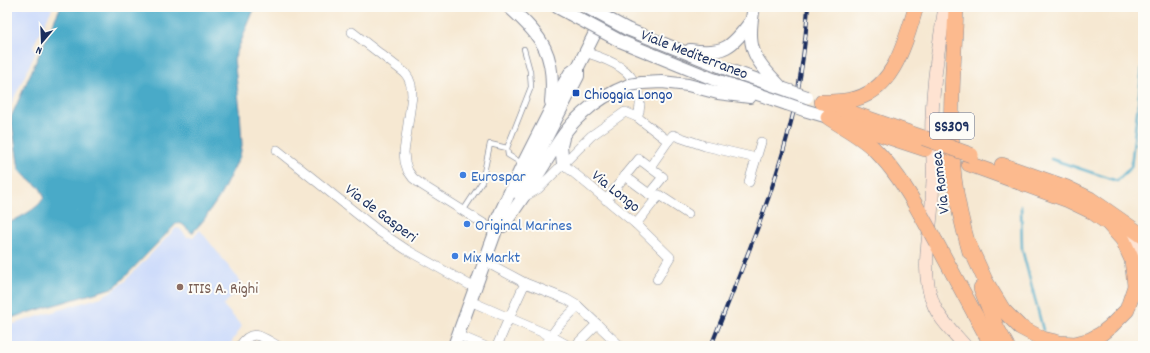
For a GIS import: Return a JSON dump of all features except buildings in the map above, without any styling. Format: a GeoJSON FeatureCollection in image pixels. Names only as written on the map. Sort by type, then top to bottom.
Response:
{"type":"FeatureCollection","features":[{"type":"Feature","properties":{"kind":"main road"},"geometry":{"type":"LineString","coordinates":[[822,102],[851,100],[864,96],[877,88],[892,71],[905,45],[916,7]]}},
{"type":"Feature","properties":{"kind":"main road"},"geometry":{"type":"LineString","coordinates":[[945,7],[937,54],[934,85],[932,119],[934,166],[932,211],[926,260],[927,280],[933,303],[948,328],[965,346]]}},
{"type":"Feature","properties":{"kind":"main road","name":"Via Romea"},"geometry":{"type":"LineString","coordinates":[[956,7],[951,117],[954,177],[968,244],[979,281],[996,326],[1007,346]]}},
{"type":"Feature","properties":{"kind":"main road","name":"SS309"},"geometry":{"type":"LineString","coordinates":[[822,102],[924,143],[970,159],[1065,187],[1090,199],[1143,236]]}},
{"type":"Feature","properties":{"kind":"main road"},"geometry":{"type":"LineString","coordinates":[[828,117],[876,151],[897,175],[920,213],[992,346]]}},
{"type":"Feature","properties":{"kind":"main road","name":"SS309"},"geometry":{"type":"LineString","coordinates":[[828,117],[924,143]]}},
{"type":"Feature","properties":{"kind":"main road","name":"SS309"},"geometry":{"type":"LineString","coordinates":[[968,244],[986,282],[1003,310],[1020,327],[1043,339],[1060,343],[1075,344],[1090,340],[1101,334],[1127,310],[1135,286],[1132,260],[1123,240],[1108,223],[1091,211],[1068,200],[970,159]]}},
{"type":"Feature","properties":{"kind":"main road","name":"SS309"},"geometry":{"type":"LineString","coordinates":[[1127,225],[1136,242],[1143,265]]}},
{"type":"Feature","properties":{"kind":"street"},"geometry":{"type":"LineString","coordinates":[[509,7],[531,27],[543,42],[548,54],[553,80],[550,111]]}},
{"type":"Feature","properties":{"kind":"street","name":"Viale Mediterraneo"},"geometry":{"type":"LineString","coordinates":[[557,7],[620,41],[713,79],[828,117]]}},
{"type":"Feature","properties":{"kind":"street","name":"Viale Mediterraneo"},"geometry":{"type":"LineString","coordinates":[[586,7],[627,28],[729,70],[822,102]]}},
{"type":"Feature","properties":{"kind":"street"},"geometry":{"type":"LineString","coordinates":[[484,346],[456,343],[484,261],[497,226],[527,166],[578,76],[578,67],[608,7]]}},
{"type":"Feature","properties":{"kind":"street"},"geometry":{"type":"LineString","coordinates":[[754,7],[751,21],[750,42],[752,49],[758,61],[786,90]]}},
{"type":"Feature","properties":{"kind":"street"},"geometry":{"type":"LineString","coordinates":[[672,47],[703,52],[718,51],[726,48],[740,37],[751,21]]}},
{"type":"Feature","properties":{"kind":"street"},"geometry":{"type":"LineString","coordinates":[[352,32],[405,73],[409,78],[412,87],[412,96],[404,152],[408,171],[413,178],[422,185],[490,228],[497,226],[524,197],[565,133],[581,114],[612,92],[629,85],[662,82],[688,85],[718,93],[773,100]]}},
{"type":"Feature","properties":{"kind":"street"},"geometry":{"type":"LineString","coordinates":[[585,52],[620,67],[627,72],[634,81],[640,95],[641,109],[637,117]]}},
{"type":"Feature","properties":{"kind":"street"},"geometry":{"type":"LineString","coordinates":[[527,166],[550,111],[570,73],[578,67]]}},
{"type":"Feature","properties":{"kind":"street"},"geometry":{"type":"LineString","coordinates":[[524,197],[538,189],[591,136],[625,112],[637,117],[668,141]]}},
{"type":"Feature","properties":{"kind":"street"},"geometry":{"type":"LineString","coordinates":[[563,164],[561,146],[565,133]]}},
{"type":"Feature","properties":{"kind":"street"},"geometry":{"type":"LineString","coordinates":[[650,167],[672,135],[705,146],[756,158]]}},
{"type":"Feature","properties":{"kind":"street"},"geometry":{"type":"LineString","coordinates":[[749,182],[761,142]]}},
{"type":"Feature","properties":{"kind":"street","name":"Via de Gasperi"},"geometry":{"type":"LineString","coordinates":[[278,150],[380,232],[407,250],[475,288]]}},
{"type":"Feature","properties":{"kind":"street"},"geometry":{"type":"LineString","coordinates":[[606,200],[639,158],[663,177],[636,224]]}},
{"type":"Feature","properties":{"kind":"street","name":"Via Longo"},"geometry":{"type":"LineString","coordinates":[[563,164],[636,224],[670,257],[657,279]]}},
{"type":"Feature","properties":{"kind":"street"},"geometry":{"type":"LineString","coordinates":[[625,176],[652,196],[659,195],[688,214]]}},
{"type":"Feature","properties":{"kind":"street"},"geometry":{"type":"LineString","coordinates":[[484,261],[525,283],[566,299],[578,306],[618,346]]}},
{"type":"Feature","properties":{"kind":"street"},"geometry":{"type":"LineString","coordinates":[[497,346],[525,283]]}},
{"type":"Feature","properties":{"kind":"street"},"geometry":{"type":"LineString","coordinates":[[470,302],[551,336],[570,346]]}},
{"type":"Feature","properties":{"kind":"street"},"geometry":{"type":"LineString","coordinates":[[545,346],[559,325],[578,306]]}},
{"type":"Feature","properties":{"kind":"street"},"geometry":{"type":"LineString","coordinates":[[575,346],[597,324]]}},
{"type":"Feature","properties":{"kind":"street"},"geometry":{"type":"LineString","coordinates":[[240,346],[244,338],[250,335],[265,338],[278,346]]}},
{"type":"Feature","properties":{"kind":"lane"},"geometry":{"type":"LineString","coordinates":[[524,49],[530,71],[531,87],[507,148],[508,155],[527,166]]}},
{"type":"Feature","properties":{"kind":"lane"},"geometry":{"type":"LineString","coordinates":[[463,211],[482,182],[490,144],[507,148]]}},
{"type":"Feature","properties":{"kind":"shaded area"},"geometry":{"type":"Polygon","coordinates":[[[7,7],[53,7],[33,46],[36,52],[7,113],[7,7]]]}},
{"type":"Feature","properties":{"kind":"shaded area","name":"ITIS A. Righi"},"geometry":{"type":"Polygon","coordinates":[[[176,228],[180,229],[187,237],[193,237],[200,230],[244,286],[223,305],[242,326],[229,346],[7,346],[7,326],[101,297],[112,291],[124,282],[176,228]]]}},
{"type":"Feature","properties":{"kind":"water"},"geometry":{"type":"Polygon","coordinates":[[[255,7],[234,59],[240,110],[242,145],[240,156],[220,196],[203,221],[192,233],[182,224],[177,223],[115,287],[7,319],[7,224],[34,209],[44,196],[40,188],[26,177],[19,169],[11,117],[60,8],[255,7]]]}},
{"type":"Feature","properties":{"kind":"waterway"},"geometry":{"type":"LineString","coordinates":[[1051,159],[1117,181],[1131,167],[1143,59]]}},
{"type":"Feature","properties":{"kind":"waterway"},"geometry":{"type":"LineString","coordinates":[[1021,206],[1022,249],[1043,330]]}},
{"type":"Feature","properties":{"kind":"railway"},"geometry":{"type":"LineString","coordinates":[[711,346],[753,239],[773,185],[781,158],[793,115],[799,84],[804,53],[808,7]]}},
{"type":"Feature","properties":{"kind":"place","name":"Chioggia Longo"},"geometry":{"type":"Point","coordinates":[576,93]}},
{"type":"Feature","properties":{"kind":"place","name":"Eurospar"},"geometry":{"type":"Point","coordinates":[463,175]}},
{"type":"Feature","properties":{"kind":"place","name":"Original Marines"},"geometry":{"type":"Point","coordinates":[467,224]}},
{"type":"Feature","properties":{"kind":"place","name":"Mix Markt"},"geometry":{"type":"Point","coordinates":[455,256]}},
{"type":"Feature","properties":{"kind":"place","name":"ITIS A. Righi"},"geometry":{"type":"Point","coordinates":[180,287]}}]}
